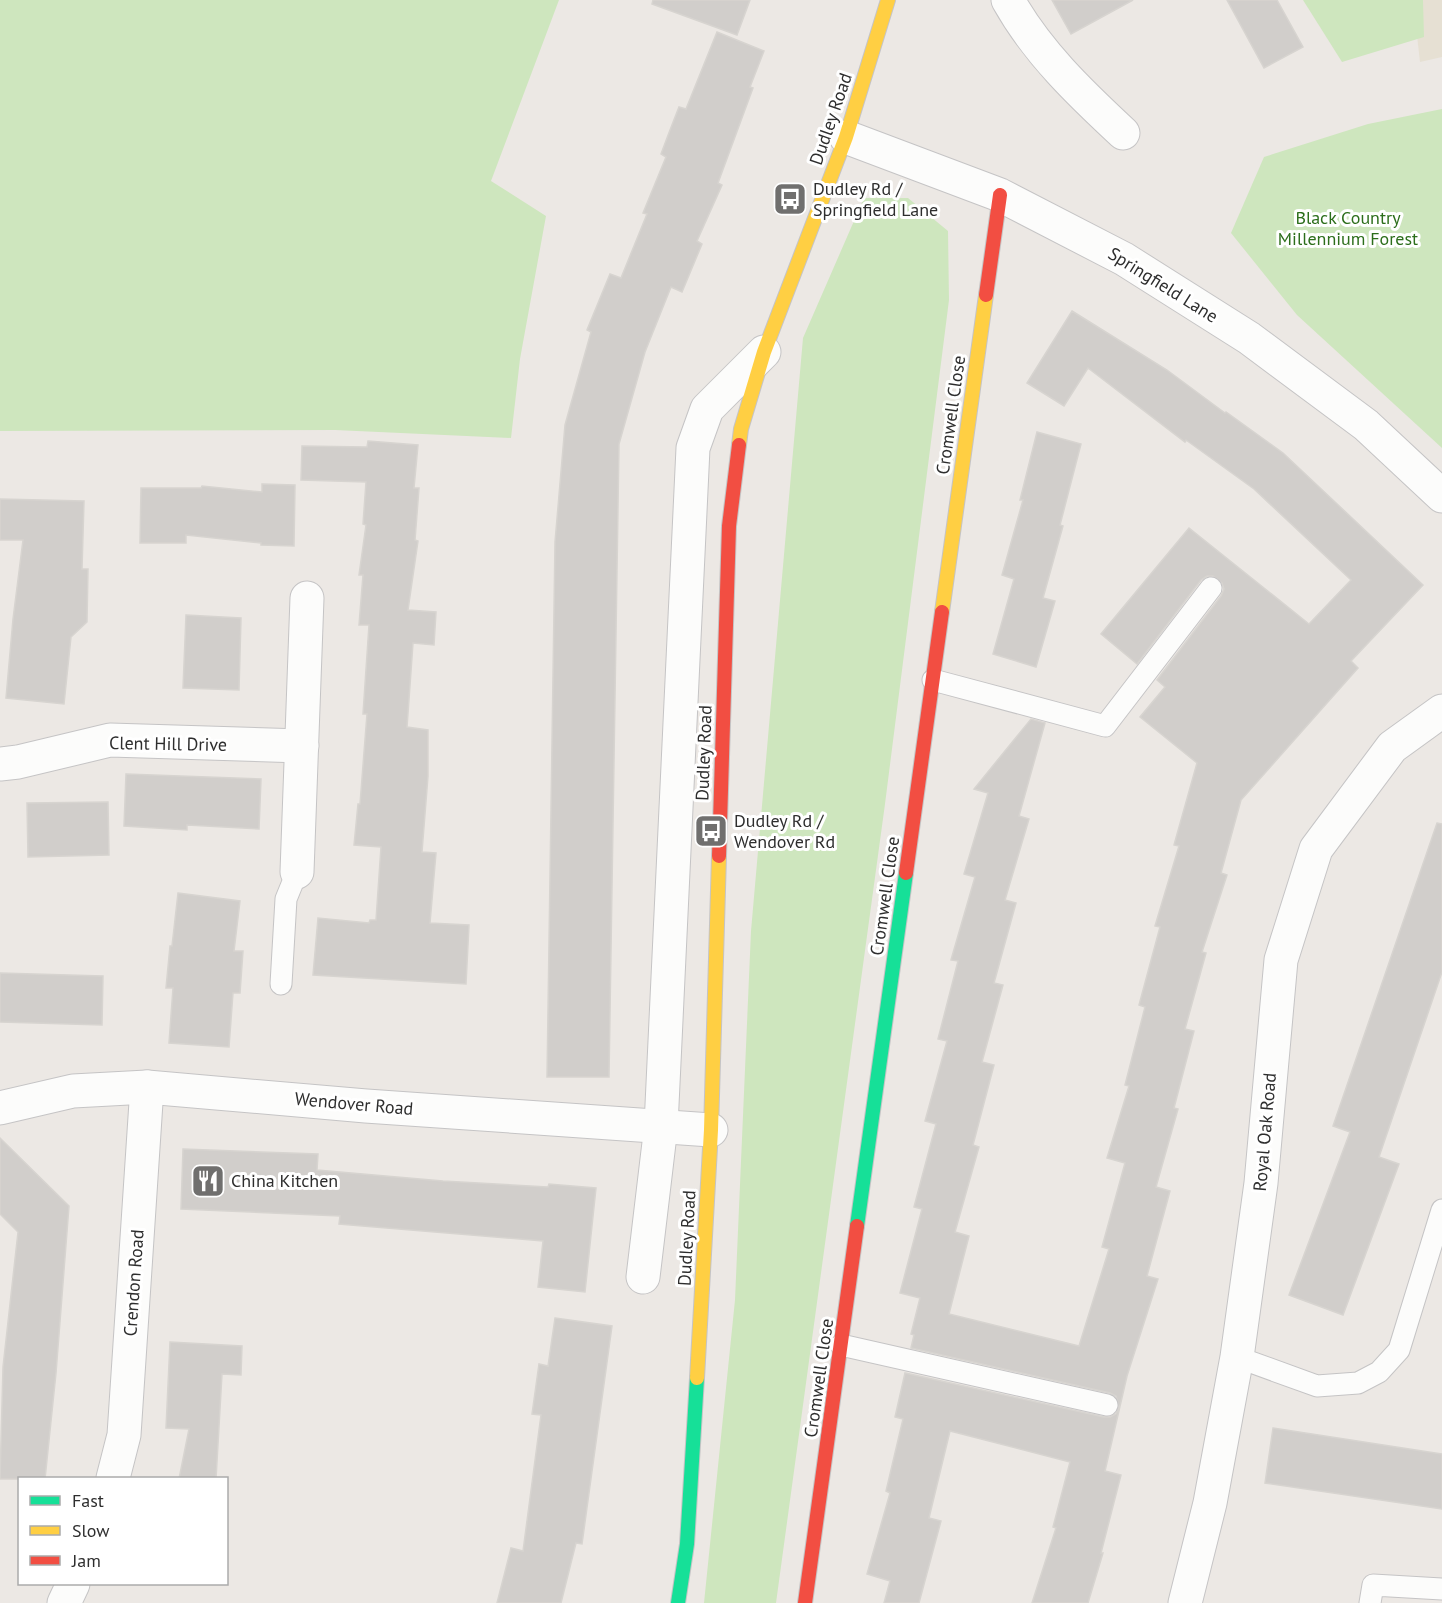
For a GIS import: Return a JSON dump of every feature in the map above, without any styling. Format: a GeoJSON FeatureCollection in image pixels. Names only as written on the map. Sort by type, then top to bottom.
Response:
{"type":"FeatureCollection","features":[{"type":"Feature","properties":{"kind":"main road","name":"Dudley Road"},"geometry":{"type":"LineString","coordinates":[[678,1603],[687,1544],[711,1130],[729,526],[741,429],[764,352],[846,137],[888,0]]}},
{"type":"Feature","properties":{"kind":"main road","name":"Cromwell Close"},"geometry":{"type":"LineString","coordinates":[[806,1603],[1000,195]]}},
{"type":"Feature","properties":{"kind":"street"},"geometry":{"type":"LineString","coordinates":[[1008,0],[1023,25],[1074,87],[1123,133]]}},
{"type":"Feature","properties":{"kind":"street","name":"Springfield Lane"},"geometry":{"type":"LineString","coordinates":[[846,137],[1000,195],[1124,259],[1249,338],[1366,425],[1442,496]]}},
{"type":"Feature","properties":{"kind":"street"},"geometry":{"type":"LineString","coordinates":[[643,1276],[661,1126],[693,448],[707,409],[764,352]]}},
{"type":"Feature","properties":{"kind":"street"},"geometry":{"type":"LineString","coordinates":[[297,872],[307,598]]}},
{"type":"Feature","properties":{"kind":"street","name":"Royal Oak Road"},"geometry":{"type":"LineString","coordinates":[[1185,1603],[1210,1503],[1237,1357],[1262,1183],[1281,960],[1316,849],[1392,747],[1442,711]]}},
{"type":"Feature","properties":{"kind":"street","name":"Clent Hill Drive"},"geometry":{"type":"LineString","coordinates":[[0,764],[18,762],[110,740],[302,746]]}},
{"type":"Feature","properties":{"kind":"street","name":"Wendover Road"},"geometry":{"type":"LineString","coordinates":[[0,1108],[73,1091],[147,1087],[366,1106],[711,1130]]}},
{"type":"Feature","properties":{"kind":"street","name":"Crendon Road"},"geometry":{"type":"LineString","coordinates":[[114,1477],[124,1435],[147,1087]]}},
{"type":"Feature","properties":{"kind":"street"},"geometry":{"type":"LineString","coordinates":[[64,1603],[73,1585]]}},
{"type":"Feature","properties":{"kind":"lane"},"geometry":{"type":"LineString","coordinates":[[933,681],[1105,726],[1211,588]]}},
{"type":"Feature","properties":{"kind":"lane"},"geometry":{"type":"LineString","coordinates":[[281,984],[286,899],[297,872]]}},
{"type":"Feature","properties":{"kind":"lane"},"geometry":{"type":"LineString","coordinates":[[1237,1357],[1317,1386],[1358,1383],[1379,1372],[1399,1350],[1442,1210]]}},
{"type":"Feature","properties":{"kind":"lane"},"geometry":{"type":"LineString","coordinates":[[841,1345],[1107,1405]]}},
{"type":"Feature","properties":{"kind":"lane"},"geometry":{"type":"LineString","coordinates":[[1370,1603],[1373,1585],[1442,1589]]}},
{"type":"Feature","properties":{"kind":"shaded area"},"geometry":{"type":"Polygon","coordinates":[[[1413,0],[1442,0],[1442,57],[1420,62],[1413,0]]]}},
{"type":"Feature","properties":{"kind":"green space"},"geometry":{"type":"Polygon","coordinates":[[[0,0],[559,0],[491,181],[546,216],[520,359],[511,438],[335,430],[0,431],[0,0]]]}},
{"type":"Feature","properties":{"kind":"green space"},"geometry":{"type":"Polygon","coordinates":[[[1303,0],[1423,0],[1424,37],[1342,62],[1303,0]]]}},
{"type":"Feature","properties":{"kind":"green space","name":"Black Country Millennium Forest"},"geometry":{"type":"Polygon","coordinates":[[[1442,109],[1442,448],[1297,315],[1231,233],[1264,157],[1368,124],[1442,109]]]}},
{"type":"Feature","properties":{"kind":"green space"},"geometry":{"type":"Polygon","coordinates":[[[864,198],[908,198],[948,231],[949,300],[885,804],[776,1603],[704,1603],[735,1300],[751,931],[803,338],[864,198]]]}},
{"type":"Feature","properties":{"kind":"building"},"geometry":{"type":"Polygon","coordinates":[[[653,0],[750,0],[737,35],[652,4],[653,0]]]}},
{"type":"Feature","properties":{"kind":"building"},"geometry":{"type":"Polygon","coordinates":[[[1052,0],[1133,0],[1071,34],[1052,0]]]}},
{"type":"Feature","properties":{"kind":"building"},"geometry":{"type":"Polygon","coordinates":[[[1227,0],[1277,0],[1303,47],[1264,68],[1227,0]]]}},
{"type":"Feature","properties":{"kind":"building"},"geometry":{"type":"Polygon","coordinates":[[[717,32],[764,51],[718,183],[722,185],[697,241],[702,244],[682,292],[671,287],[645,352],[619,444],[609,1077],[547,1077],[555,542],[565,425],[591,332],[587,330],[610,274],[621,278],[647,214],[643,213],[666,157],[661,154],[670,130],[679,107],[686,109],[717,32]]]}},
{"type":"Feature","properties":{"kind":"building"},"geometry":{"type":"Polygon","coordinates":[[[1072,311],[1167,370],[1283,453],[1423,585],[1351,661],[1358,668],[1241,800],[1221,873],[1227,875],[1202,952],[1206,953],[1185,1029],[1194,1031],[1174,1108],[1178,1109],[1156,1187],[1170,1191],[1147,1276],[1158,1279],[1127,1376],[1105,1471],[1121,1475],[1101,1553],[1103,1553],[1088,1603],[1032,1603],[1056,1528],[1053,1527],[1070,1462],[950,1431],[929,1518],[941,1521],[919,1603],[884,1603],[890,1581],[867,1574],[890,1493],[886,1491],[903,1419],[895,1417],[905,1373],[1104,1417],[1116,1414],[1119,1407],[1116,1396],[1110,1393],[911,1348],[914,1335],[911,1334],[920,1298],[900,1293],[922,1209],[914,1207],[936,1124],[925,1121],[947,1041],[938,1039],[958,961],[951,960],[975,877],[964,874],[988,793],[974,789],[1031,719],[1045,723],[1019,816],[1029,819],[1005,900],[1016,903],[994,983],[1003,985],[982,1062],[994,1065],[973,1145],[979,1147],[955,1232],[969,1236],[949,1314],[1079,1346],[1109,1249],[1102,1247],[1125,1163],[1107,1158],[1129,1086],[1125,1085],[1145,1007],[1139,1005],[1160,927],[1155,926],[1179,846],[1174,845],[1197,763],[1140,717],[1165,687],[1157,680],[1221,596],[1224,589],[1222,583],[1213,576],[1207,576],[1201,580],[1137,664],[1101,634],[1189,528],[1309,624],[1351,580],[1254,489],[1186,440],[1185,442],[1088,368],[1064,406],[1027,383],[1072,311]]]}},
{"type":"Feature","properties":{"kind":"building"},"geometry":{"type":"Polygon","coordinates":[[[1037,432],[1081,444],[1060,525],[1063,526],[1043,598],[1055,601],[1036,667],[993,654],[1014,579],[1002,575],[1023,500],[1020,500],[1037,432]]]}},
{"type":"Feature","properties":{"kind":"building"},"geometry":{"type":"Polygon","coordinates":[[[368,441],[418,445],[414,488],[419,488],[415,540],[418,541],[408,610],[436,612],[434,645],[413,643],[407,727],[428,730],[428,776],[422,852],[436,853],[430,923],[469,925],[466,984],[313,975],[318,918],[369,923],[370,920],[376,920],[381,847],[354,845],[358,804],[360,804],[367,714],[363,714],[369,625],[359,625],[363,575],[359,575],[366,525],[363,524],[366,482],[301,480],[302,446],[367,447],[368,441]]]}},
{"type":"Feature","properties":{"kind":"building"},"geometry":{"type":"Polygon","coordinates":[[[262,484],[295,485],[294,546],[261,545],[261,543],[186,535],[186,543],[140,543],[141,488],[201,488],[202,486],[262,492],[262,484]]]}},
{"type":"Feature","properties":{"kind":"building"},"geometry":{"type":"Polygon","coordinates":[[[0,499],[84,501],[82,569],[88,569],[87,622],[71,637],[64,704],[6,698],[23,540],[0,540],[0,499]]]}},
{"type":"Feature","properties":{"kind":"building"},"geometry":{"type":"Polygon","coordinates":[[[186,615],[241,618],[239,690],[183,688],[186,615]]]}},
{"type":"Feature","properties":{"kind":"building"},"geometry":{"type":"Polygon","coordinates":[[[126,774],[261,779],[259,829],[187,825],[187,830],[124,826],[126,774]]]}},
{"type":"Feature","properties":{"kind":"building"},"geometry":{"type":"Polygon","coordinates":[[[108,802],[109,855],[28,857],[27,803],[108,802]]]}},
{"type":"Feature","properties":{"kind":"building"},"geometry":{"type":"Polygon","coordinates":[[[1437,823],[1442,824],[1442,972],[1379,1157],[1399,1164],[1343,1315],[1289,1295],[1350,1132],[1333,1126],[1437,823]]]}},
{"type":"Feature","properties":{"kind":"building"},"geometry":{"type":"Polygon","coordinates":[[[178,893],[240,901],[234,951],[243,951],[240,993],[233,993],[229,1047],[169,1043],[173,988],[166,988],[178,893]]]}},
{"type":"Feature","properties":{"kind":"building"},"geometry":{"type":"Polygon","coordinates":[[[0,973],[103,976],[102,1025],[0,1022],[0,973]]]}},
{"type":"Feature","properties":{"kind":"building"},"geometry":{"type":"Polygon","coordinates":[[[0,1138],[69,1206],[45,1477],[0,1479],[3,1367],[18,1232],[0,1214],[0,1138]]]}},
{"type":"Feature","properties":{"kind":"building"},"geometry":{"type":"Polygon","coordinates":[[[183,1149],[318,1154],[317,1170],[443,1181],[548,1187],[549,1184],[596,1188],[585,1292],[538,1287],[543,1241],[339,1224],[340,1216],[181,1209],[183,1149]]]}},
{"type":"Feature","properties":{"kind":"building"},"geometry":{"type":"Polygon","coordinates":[[[555,1318],[612,1326],[582,1544],[576,1543],[561,1603],[497,1603],[511,1548],[523,1551],[541,1415],[532,1414],[539,1364],[548,1366],[555,1318]]]}},
{"type":"Feature","properties":{"kind":"building"},"geometry":{"type":"Polygon","coordinates":[[[170,1342],[242,1346],[241,1375],[222,1374],[216,1477],[179,1477],[189,1429],[166,1428],[170,1342]]]}},
{"type":"Feature","properties":{"kind":"building"},"geometry":{"type":"Polygon","coordinates":[[[1273,1428],[1442,1454],[1442,1509],[1265,1483],[1273,1428]]]}},
{"type":"Feature","properties":{"kind":"traffic: fast"},"geometry":{"type":"LineString","coordinates":[[857,1226],[906,873]]}},
{"type":"Feature","properties":{"kind":"traffic: fast"},"geometry":{"type":"LineString","coordinates":[[678,1603],[687,1544],[697,1378]]}},
{"type":"Feature","properties":{"kind":"traffic: slow"},"geometry":{"type":"LineString","coordinates":[[739,445],[741,429],[764,352],[846,137],[888,0]]}},
{"type":"Feature","properties":{"kind":"traffic: slow"},"geometry":{"type":"LineString","coordinates":[[942,612],[986,295]]}},
{"type":"Feature","properties":{"kind":"traffic: slow"},"geometry":{"type":"LineString","coordinates":[[697,1378],[711,1130],[719,856]]}},
{"type":"Feature","properties":{"kind":"traffic: jam"},"geometry":{"type":"LineString","coordinates":[[986,295],[1000,195]]}},
{"type":"Feature","properties":{"kind":"traffic: jam"},"geometry":{"type":"LineString","coordinates":[[719,856],[729,526],[739,445]]}},
{"type":"Feature","properties":{"kind":"traffic: jam"},"geometry":{"type":"LineString","coordinates":[[906,873],[942,612]]}},
{"type":"Feature","properties":{"kind":"traffic: jam"},"geometry":{"type":"LineString","coordinates":[[805,1603],[857,1226]]}},
{"type":"Feature","properties":{"kind":"place","name":"Dudley Rd / Springfield Lane"},"geometry":{"type":"Point","coordinates":[790,199]}},
{"type":"Feature","properties":{"kind":"place","name":"Dudley Rd / Wendover Rd"},"geometry":{"type":"Point","coordinates":[711,831]}},
{"type":"Feature","properties":{"kind":"place","name":"China Kitchen"},"geometry":{"type":"Point","coordinates":[208,1181]}}]}
